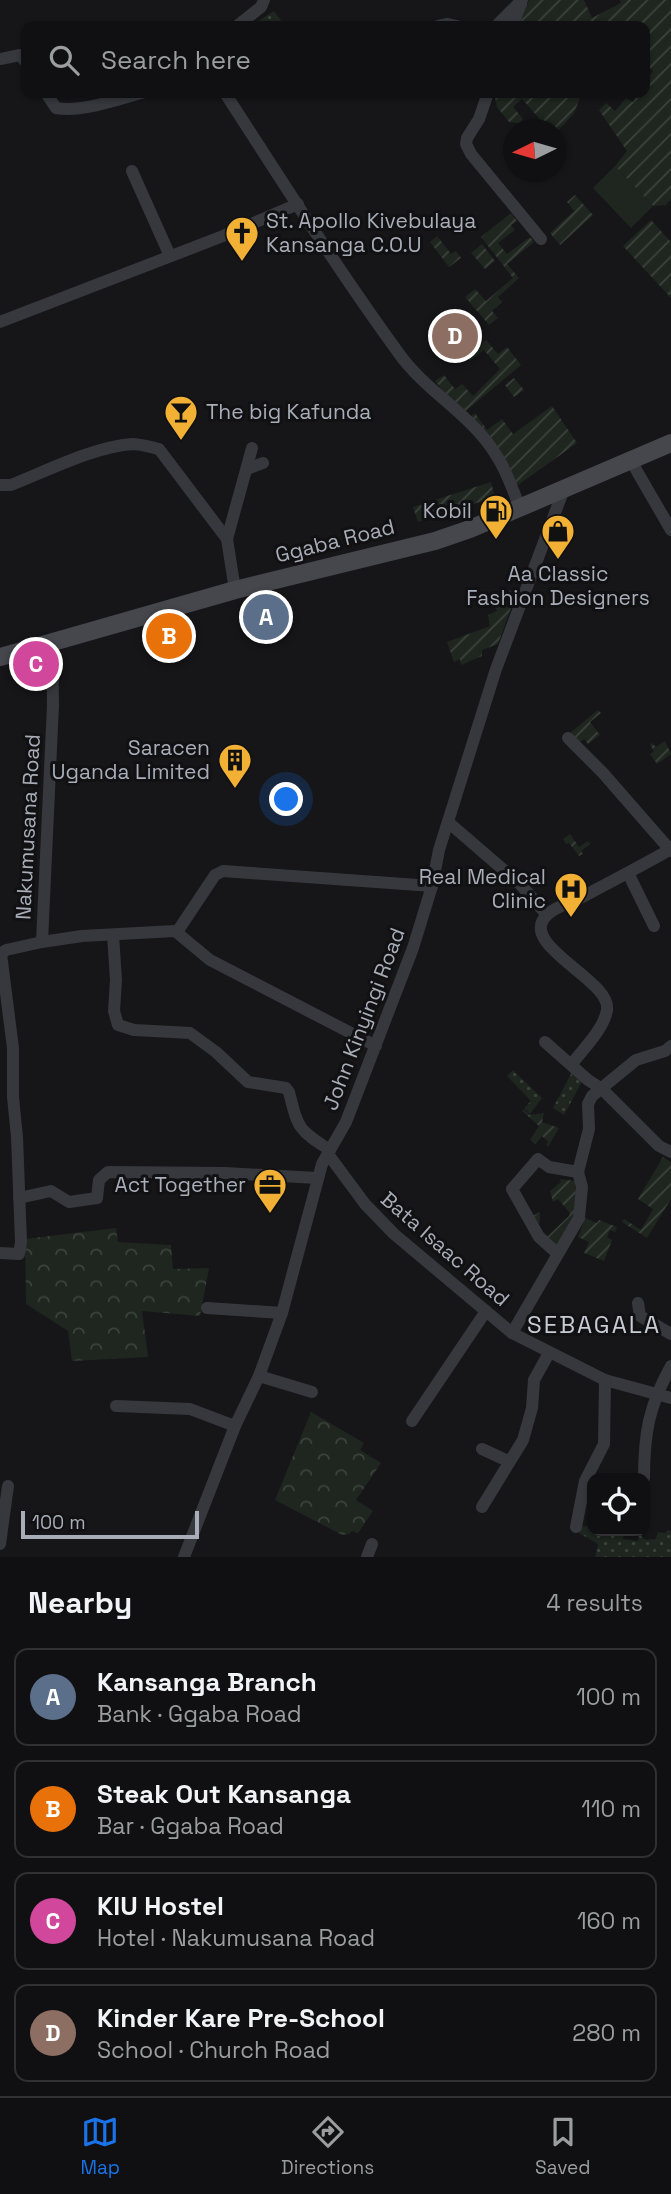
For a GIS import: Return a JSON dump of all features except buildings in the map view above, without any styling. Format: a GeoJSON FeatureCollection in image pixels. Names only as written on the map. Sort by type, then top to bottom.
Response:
{"type":"FeatureCollection","features":[{"type":"Feature","properties":{"kind":"main road","name":"Ggaba Road"},"geometry":{"type":"LineString","coordinates":[[0,657],[234,590],[470,530],[671,443]]}},
{"type":"Feature","properties":{"kind":"street"},"geometry":{"type":"LineString","coordinates":[[243,21],[261,7],[264,0]]}},
{"type":"Feature","properties":{"kind":"street"},"geometry":{"type":"LineString","coordinates":[[501,21],[522,0]]}},
{"type":"Feature","properties":{"kind":"street"},"geometry":{"type":"LineString","coordinates":[[514,21],[522,0]]}},
{"type":"Feature","properties":{"kind":"street"},"geometry":{"type":"LineString","coordinates":[[0,59],[21,56]]}},
{"type":"Feature","properties":{"kind":"street"},"geometry":{"type":"LineString","coordinates":[[49,98],[56,108],[62,109],[122,98]]}},
{"type":"Feature","properties":{"kind":"street"},"geometry":{"type":"LineString","coordinates":[[228,98],[402,357],[426,384],[466,419],[496,454],[520,508]]}},
{"type":"Feature","properties":{"kind":"street"},"geometry":{"type":"LineString","coordinates":[[486,98],[466,144],[471,154],[541,239]]}},
{"type":"Feature","properties":{"kind":"street"},"geometry":{"type":"LineString","coordinates":[[132,171],[170,256]]}},
{"type":"Feature","properties":{"kind":"street"},"geometry":{"type":"LineString","coordinates":[[0,322],[298,204]]}},
{"type":"Feature","properties":{"kind":"street"},"geometry":{"type":"LineString","coordinates":[[0,485],[11,485],[84,456],[142,444],[159,449],[227,539]]}},
{"type":"Feature","properties":{"kind":"street"},"geometry":{"type":"LineString","coordinates":[[234,590],[227,539],[252,448]]}},
{"type":"Feature","properties":{"kind":"street"},"geometry":{"type":"LineString","coordinates":[[631,461],[671,530]]}},
{"type":"Feature","properties":{"kind":"street"},"geometry":{"type":"LineString","coordinates":[[247,469],[263,463]]}},
{"type":"Feature","properties":{"kind":"street","name":"John Kinyingi Road"},"geometry":{"type":"LineString","coordinates":[[184,1557],[235,1426],[259,1376],[282,1313],[317,1178],[346,1122],[413,948],[432,886],[439,850],[496,668],[564,489]]}},
{"type":"Feature","properties":{"kind":"street","name":"Nakumusana Road"},"geometry":{"type":"LineString","coordinates":[[52,641],[53,705],[42,942],[82,936],[177,932]]}},
{"type":"Feature","properties":{"kind":"street"},"geometry":{"type":"LineString","coordinates":[[568,738],[671,850],[547,915],[540,927],[551,948],[597,989],[604,997],[608,1009],[603,1022],[572,1064]]}},
{"type":"Feature","properties":{"kind":"street"},"geometry":{"type":"LineString","coordinates":[[448,822],[520,885],[547,915]]}},
{"type":"Feature","properties":{"kind":"street"},"geometry":{"type":"LineString","coordinates":[[376,1046],[210,960],[177,932],[215,875],[223,871],[432,886]]}},
{"type":"Feature","properties":{"kind":"street"},"geometry":{"type":"LineString","coordinates":[[628,873],[654,926]]}},
{"type":"Feature","properties":{"kind":"street","name":"Bata Isaac Road"},"geometry":{"type":"LineString","coordinates":[[113,935],[116,981],[114,1011],[118,1025],[134,1030],[190,1033],[216,1052],[248,1082],[286,1088],[299,1128],[329,1152],[365,1204],[394,1234],[512,1333],[604,1380],[671,1398]]}},
{"type":"Feature","properties":{"kind":"street"},"geometry":{"type":"LineString","coordinates":[[0,1253],[16,1255],[20,1252],[13,1048],[1,957],[6,950],[42,942]]}},
{"type":"Feature","properties":{"kind":"street"},"geometry":{"type":"LineString","coordinates":[[545,1042],[602,1089],[659,1146],[671,1152]]}},
{"type":"Feature","properties":{"kind":"street"},"geometry":{"type":"LineString","coordinates":[[512,1333],[579,1218],[582,1187],[578,1172],[589,1129],[588,1104],[592,1096],[636,1060],[665,1051],[671,1046]]}},
{"type":"Feature","properties":{"kind":"street"},"geometry":{"type":"LineString","coordinates":[[558,1254],[539,1237],[512,1189],[538,1159],[549,1167],[578,1172]]}},
{"type":"Feature","properties":{"kind":"street"},"geometry":{"type":"LineString","coordinates":[[19,1198],[51,1191],[69,1202],[97,1198],[99,1180],[108,1172],[225,1173],[317,1178]]}},
{"type":"Feature","properties":{"kind":"street"},"geometry":{"type":"LineString","coordinates":[[638,1303],[640,1316],[671,1334]]}},
{"type":"Feature","properties":{"kind":"street"},"geometry":{"type":"LineString","coordinates":[[207,1308],[282,1313]]}},
{"type":"Feature","properties":{"kind":"street"},"geometry":{"type":"LineString","coordinates":[[412,1421],[486,1311]]}},
{"type":"Feature","properties":{"kind":"street"},"geometry":{"type":"LineString","coordinates":[[482,1507],[523,1440],[532,1408],[534,1380],[549,1353]]}},
{"type":"Feature","properties":{"kind":"street"},"geometry":{"type":"LineString","coordinates":[[644,1473],[644,1449],[650,1409],[671,1366]]}},
{"type":"Feature","properties":{"kind":"street"},"geometry":{"type":"LineString","coordinates":[[259,1376],[312,1392]]}},
{"type":"Feature","properties":{"kind":"street"},"geometry":{"type":"LineString","coordinates":[[576,1527],[584,1481],[604,1444],[604,1380]]}},
{"type":"Feature","properties":{"kind":"street"},"geometry":{"type":"LineString","coordinates":[[116,1406],[190,1409],[235,1426]]}},
{"type":"Feature","properties":{"kind":"street"},"geometry":{"type":"LineString","coordinates":[[482,1448],[508,1461]]}},
{"type":"Feature","properties":{"kind":"street"},"geometry":{"type":"LineString","coordinates":[[0,1544],[8,1486]]}},
{"type":"Feature","properties":{"kind":"street"},"geometry":{"type":"LineString","coordinates":[[367,1557],[372,1544]]}},
{"type":"Feature","properties":{"kind":"green space"},"geometry":{"type":"Polygon","coordinates":[[[529,0],[584,0],[592,18],[621,3],[620,0],[671,0],[671,199],[666,205],[653,206],[615,166],[627,151],[599,110],[606,103],[615,111],[626,98],[633,102],[636,98],[650,98],[650,76],[653,71],[650,69],[650,21],[520,21],[529,0]]]}},
{"type":"Feature","properties":{"kind":"green space"},"geometry":{"type":"Polygon","coordinates":[[[274,11],[281,21],[259,21],[274,11]]]}},
{"type":"Feature","properties":{"kind":"green space"},"geometry":{"type":"Polygon","coordinates":[[[495,98],[580,98],[574,113],[566,122],[566,119],[538,119],[522,99],[513,107],[523,119],[507,119],[497,107],[495,98]]]}},
{"type":"Feature","properties":{"kind":"green space"},"geometry":{"type":"Polygon","coordinates":[[[615,166],[653,206],[631,228],[593,188],[615,166]]]}},
{"type":"Feature","properties":{"kind":"green space"},"geometry":{"type":"Polygon","coordinates":[[[575,195],[593,215],[560,245],[550,233],[574,211],[567,202],[575,195]]]}},
{"type":"Feature","properties":{"kind":"green space"},"geometry":{"type":"Polygon","coordinates":[[[511,213],[517,221],[511,225],[515,230],[498,243],[507,254],[530,237],[534,242],[507,264],[519,278],[498,297],[502,302],[492,311],[498,318],[489,325],[465,297],[475,289],[486,301],[513,278],[481,237],[511,213]]]}},
{"type":"Feature","properties":{"kind":"green space"},"geometry":{"type":"Polygon","coordinates":[[[651,220],[671,242],[671,298],[623,246],[651,220]]]}},
{"type":"Feature","properties":{"kind":"green space"},"geometry":{"type":"Polygon","coordinates":[[[437,236],[451,254],[456,251],[461,258],[449,267],[430,242],[437,236]]]}},
{"type":"Feature","properties":{"kind":"green space"},"geometry":{"type":"Polygon","coordinates":[[[482,244],[495,261],[485,269],[471,253],[482,244]]]}},
{"type":"Feature","properties":{"kind":"green space"},"geometry":{"type":"Polygon","coordinates":[[[486,340],[498,354],[507,347],[521,365],[462,414],[435,381],[444,375],[455,389],[462,384],[473,396],[500,369],[484,350],[470,361],[466,356],[486,340]]]}},
{"type":"Feature","properties":{"kind":"green space"},"geometry":{"type":"Polygon","coordinates":[[[514,378],[524,390],[514,397],[505,385],[514,378]]]}},
{"type":"Feature","properties":{"kind":"green space"},"geometry":{"type":"Polygon","coordinates":[[[552,406],[577,443],[518,485],[471,416],[475,413],[487,430],[502,419],[513,434],[552,406]]]}},
{"type":"Feature","properties":{"kind":"green space"},"geometry":{"type":"Polygon","coordinates":[[[491,482],[495,497],[418,522],[413,507],[491,482]]]}},
{"type":"Feature","properties":{"kind":"green space"},"geometry":{"type":"Polygon","coordinates":[[[510,590],[515,597],[498,644],[482,650],[482,656],[461,665],[460,659],[454,662],[447,642],[490,626],[488,615],[497,611],[494,605],[504,600],[502,595],[510,590]]]}},
{"type":"Feature","properties":{"kind":"green space"},"geometry":{"type":"Polygon","coordinates":[[[598,710],[601,713],[590,722],[600,735],[588,744],[584,739],[579,743],[570,733],[598,710]]]}},
{"type":"Feature","properties":{"kind":"green space"},"geometry":{"type":"Polygon","coordinates":[[[665,741],[671,754],[657,764],[650,754],[654,751],[650,745],[652,743],[656,747],[665,741]]]}},
{"type":"Feature","properties":{"kind":"green space"},"geometry":{"type":"Polygon","coordinates":[[[570,834],[579,847],[588,841],[590,844],[581,851],[583,854],[579,856],[569,843],[566,844],[563,839],[570,834]]]}},
{"type":"Feature","properties":{"kind":"green space"},"geometry":{"type":"Polygon","coordinates":[[[513,1070],[542,1098],[530,1114],[524,1108],[531,1101],[507,1076],[513,1070]]]}},
{"type":"Feature","properties":{"kind":"green space"},"geometry":{"type":"Polygon","coordinates":[[[572,1072],[584,1078],[564,1115],[553,1108],[572,1072]]]}},
{"type":"Feature","properties":{"kind":"green space"},"geometry":{"type":"Polygon","coordinates":[[[524,1109],[530,1115],[544,1113],[542,1122],[559,1128],[548,1147],[548,1142],[542,1136],[535,1144],[530,1140],[539,1126],[522,1111],[524,1109]]]}},
{"type":"Feature","properties":{"kind":"green space"},"geometry":{"type":"Polygon","coordinates":[[[663,1157],[671,1162],[671,1199],[647,1238],[622,1222],[624,1219],[641,1230],[653,1209],[638,1199],[663,1157]]]}},
{"type":"Feature","properties":{"kind":"green space"},"geometry":{"type":"Polygon","coordinates":[[[560,1179],[575,1181],[577,1212],[558,1247],[553,1248],[538,1235],[531,1217],[540,1212],[537,1227],[548,1236],[569,1216],[570,1213],[558,1199],[553,1202],[550,1191],[561,1182],[560,1179]]]}},
{"type":"Feature","properties":{"kind":"green space"},"geometry":{"type":"Polygon","coordinates":[[[585,1218],[617,1227],[615,1232],[610,1230],[607,1237],[612,1240],[604,1261],[584,1253],[589,1242],[578,1237],[585,1218]]]}},
{"type":"Feature","properties":{"kind":"green space"},"geometry":{"type":"Polygon","coordinates":[[[116,1228],[118,1242],[171,1245],[173,1269],[209,1268],[200,1316],[142,1311],[148,1357],[72,1361],[68,1331],[26,1304],[25,1239],[116,1228]]]}},
{"type":"Feature","properties":{"kind":"green space"},"geometry":{"type":"Polygon","coordinates":[[[311,1412],[364,1443],[360,1450],[381,1463],[356,1500],[373,1511],[358,1533],[352,1531],[342,1535],[275,1500],[311,1412]]]}},
{"type":"Feature","properties":{"kind":"green space"},"geometry":{"type":"Polygon","coordinates":[[[587,1526],[587,1536],[623,1536],[623,1539],[638,1541],[638,1536],[646,1540],[656,1539],[658,1532],[665,1533],[668,1530],[671,1531],[671,1557],[595,1557],[598,1544],[579,1533],[579,1527],[587,1526]]]}},
{"type":"Feature","properties":{"kind":"place","name":"St. Apollo Kivebulaya Kansanga C.O.U"},"geometry":{"type":"Point","coordinates":[242,263]}},
{"type":"Feature","properties":{"kind":"place","name":"Kinder Kare Pre-School"},"geometry":{"type":"Point","coordinates":[455,336]}},
{"type":"Feature","properties":{"kind":"place","name":"The big Kafunda"},"geometry":{"type":"Point","coordinates":[181,442]}},
{"type":"Feature","properties":{"kind":"place","name":"Kobil"},"geometry":{"type":"Point","coordinates":[496,541]}},
{"type":"Feature","properties":{"kind":"place","name":"Aa Classic Fashion Designers"},"geometry":{"type":"Point","coordinates":[558,561]}},
{"type":"Feature","properties":{"kind":"place","name":"Kansanga Branch"},"geometry":{"type":"Point","coordinates":[266,617]}},
{"type":"Feature","properties":{"kind":"place","name":"Steak Out Kansanga"},"geometry":{"type":"Point","coordinates":[169,636]}},
{"type":"Feature","properties":{"kind":"place","name":"KIU Hostel"},"geometry":{"type":"Point","coordinates":[36,664]}},
{"type":"Feature","properties":{"kind":"place","name":"Saracen Uganda Limited"},"geometry":{"type":"Point","coordinates":[235,790]}},
{"type":"Feature","properties":{"kind":"place","name":"Real Medical Clinic"},"geometry":{"type":"Point","coordinates":[571,919]}},
{"type":"Feature","properties":{"kind":"place","name":"Act Together"},"geometry":{"type":"Point","coordinates":[270,1215]}},
{"type":"Feature","properties":{"kind":"district","name":"SEBAGALA"},"geometry":{"type":"Point","coordinates":[594,1325]}}]}
